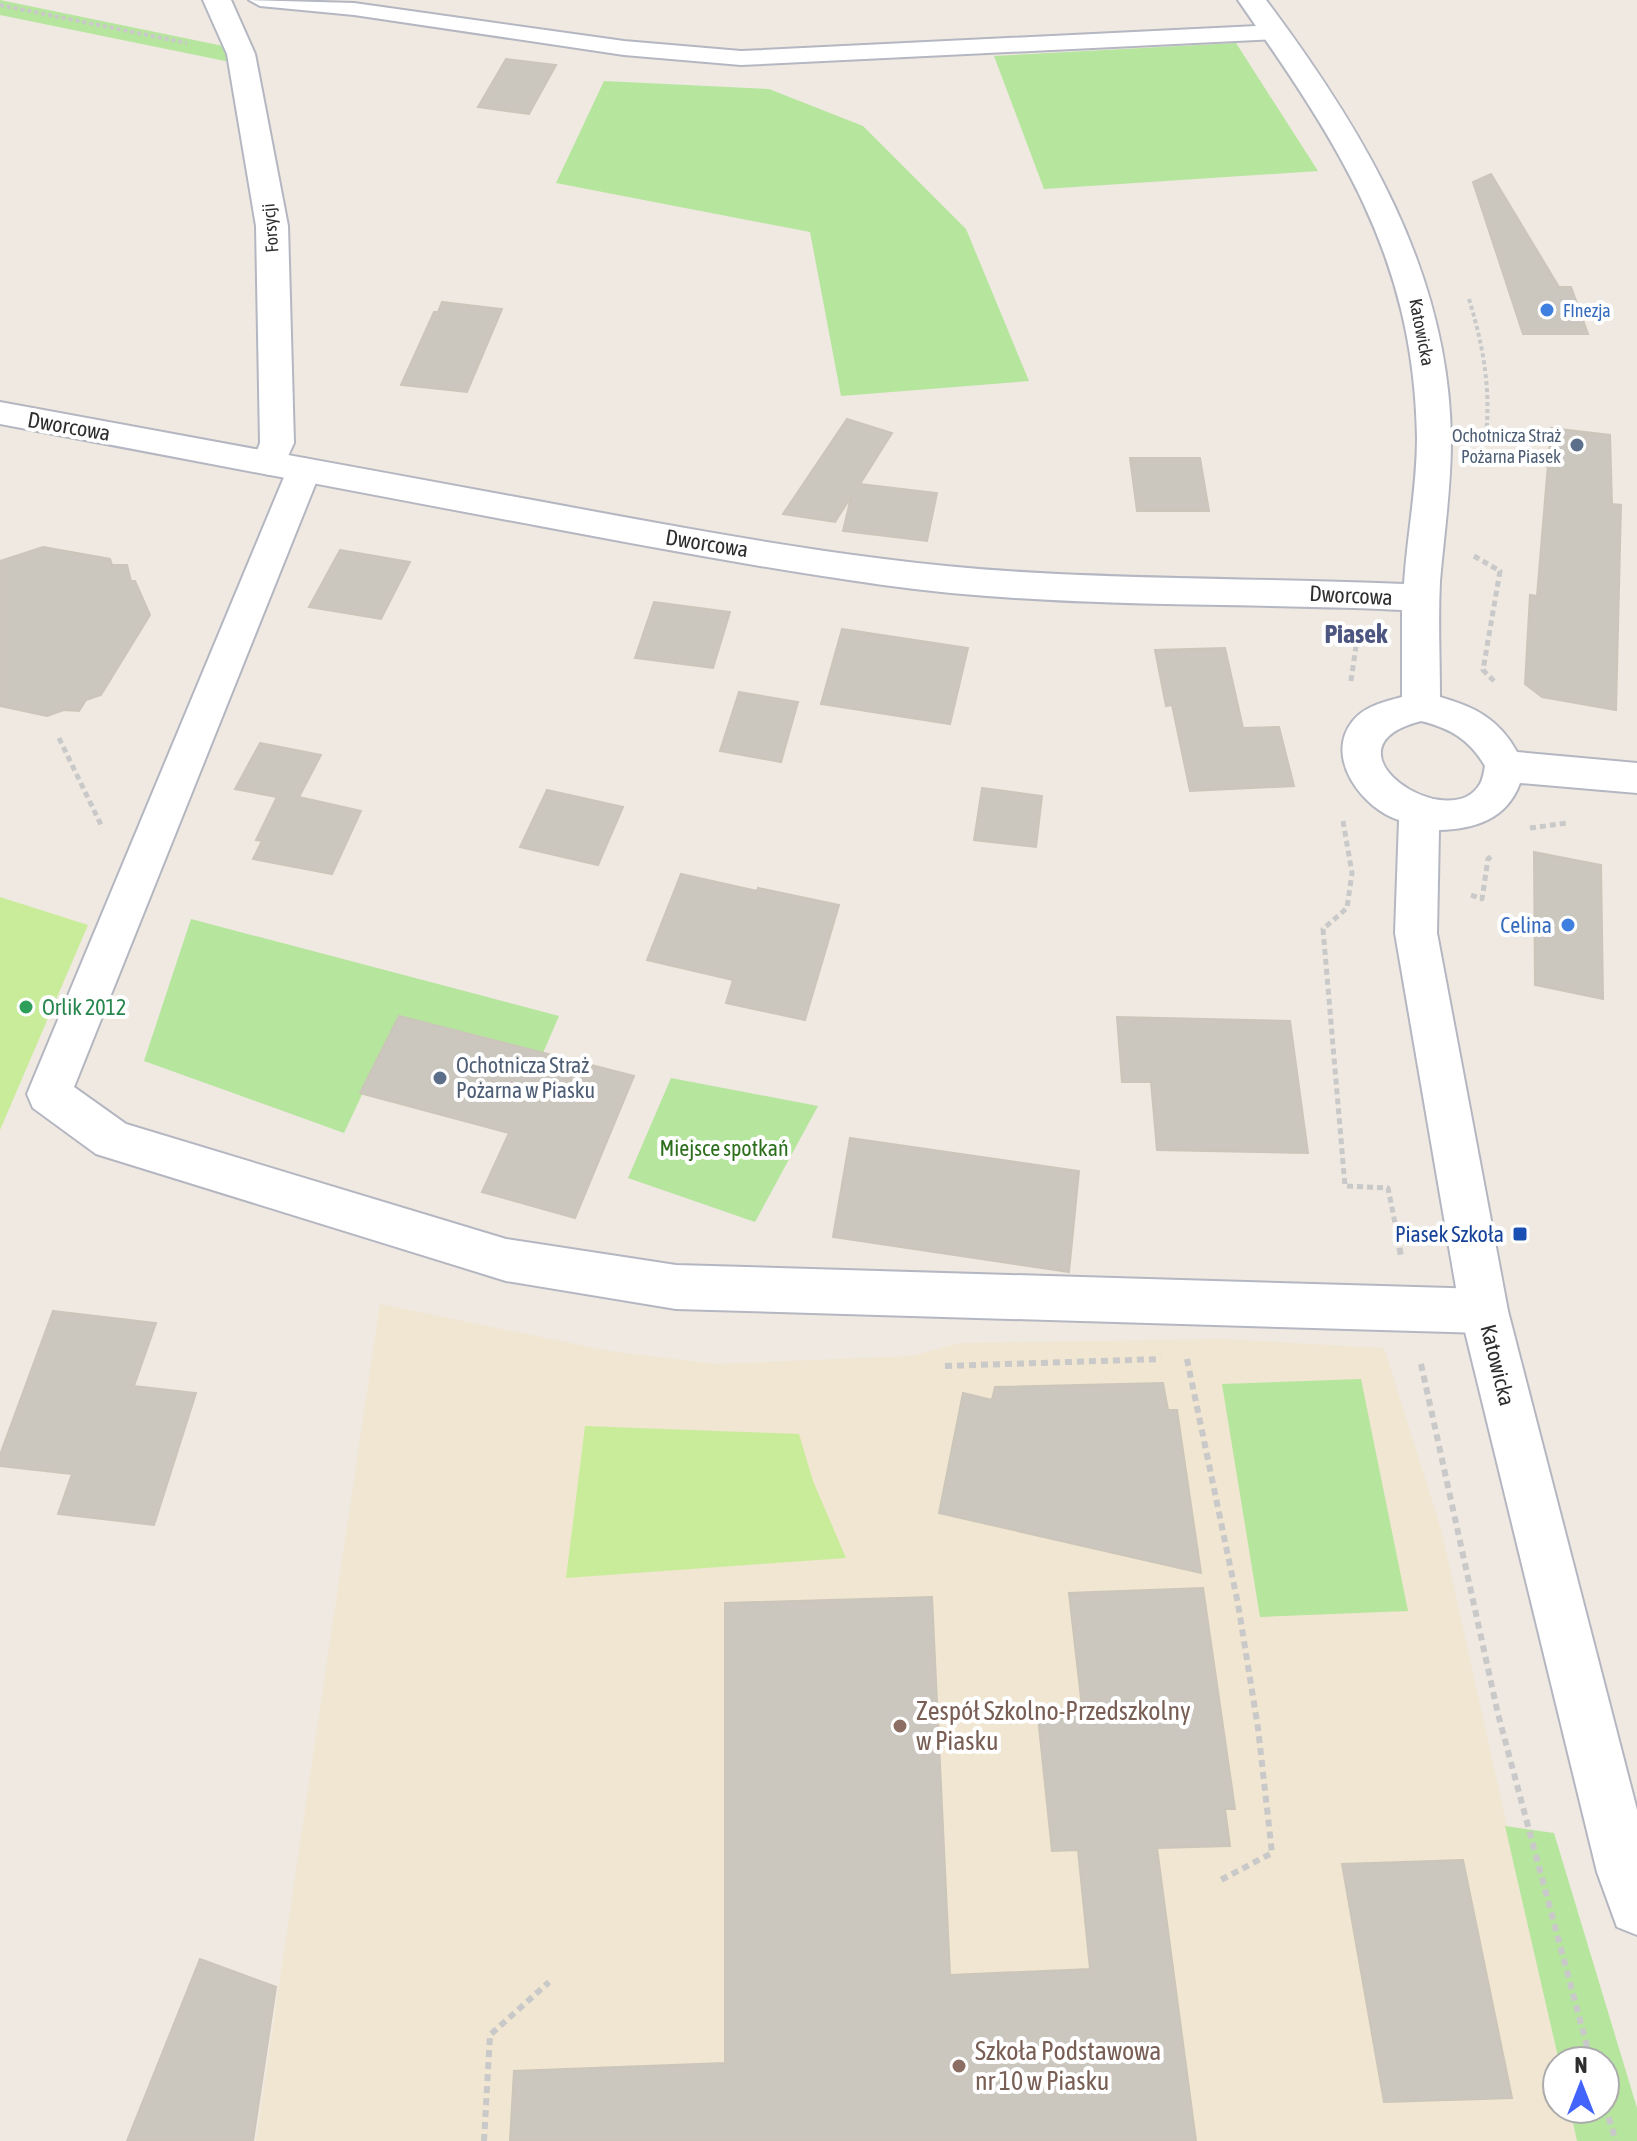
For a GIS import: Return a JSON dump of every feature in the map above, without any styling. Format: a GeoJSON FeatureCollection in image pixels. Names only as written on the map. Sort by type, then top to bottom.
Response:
{"type":"FeatureCollection","features":[{"type":"Feature","properties":{"kind":"street","name":"Katowicka"},"geometry":{"type":"LineString","coordinates":[[1252,0],[1277,32],[1346,138],[1390,220],[1419,306],[1430,372],[1434,440],[1421,598],[1421,707]]}},
{"type":"Feature","properties":{"kind":"street","name":"Forsycji"},"geometry":{"type":"LineString","coordinates":[[223,1],[241,54],[272,226],[277,443],[286,467],[146,857],[49,1094],[112,1140],[506,1260],[676,1287],[1484,1311]]}},
{"type":"Feature","properties":{"kind":"street","name":"Dworcowa"},"geometry":{"type":"LineString","coordinates":[[0,413],[667,537],[884,572],[1036,588],[1186,593],[1295,592],[1421,598]]}},
{"type":"Feature","properties":{"kind":"street"},"geometry":{"type":"LineString","coordinates":[[1421,707],[1450,712],[1480,729],[1495,745],[1505,766],[1497,793],[1478,809],[1449,816],[1419,814],[1376,787],[1363,766],[1360,746],[1365,732],[1375,720],[1395,709],[1421,707]]}},
{"type":"Feature","properties":{"kind":"street"},"geometry":{"type":"LineString","coordinates":[[1505,766],[1637,778]]}},
{"type":"Feature","properties":{"kind":"street","name":"Katowicka"},"geometry":{"type":"LineString","coordinates":[[1419,814],[1416,933],[1484,1311],[1633,1884]]}},
{"type":"Feature","properties":{"kind":"lane"},"geometry":{"type":"LineString","coordinates":[[260,0],[354,9],[624,48],[741,58],[1277,32]]}},
{"type":"Feature","properties":{"kind":"path"},"geometry":{"type":"LineString","coordinates":[[0,5],[241,54]]}},
{"type":"Feature","properties":{"kind":"path"},"geometry":{"type":"LineString","coordinates":[[1469,299],[1481,337],[1488,375],[1489,416],[1484,447]]}},
{"type":"Feature","properties":{"kind":"path"},"geometry":{"type":"LineString","coordinates":[[1470,546],[1471,554],[1500,571],[1483,670],[1502,688]]}},
{"type":"Feature","properties":{"kind":"path"},"geometry":{"type":"LineString","coordinates":[[59,738],[106,834],[120,852],[146,857]]}},
{"type":"Feature","properties":{"kind":"path"},"geometry":{"type":"LineString","coordinates":[[1520,835],[1530,827],[1594,819],[1588,773]]}},
{"type":"Feature","properties":{"kind":"path"},"geometry":{"type":"LineString","coordinates":[[1352,873],[1416,880],[1482,899],[1488,859],[1499,851]]}},
{"type":"Feature","properties":{"kind":"path"},"geometry":{"type":"LineString","coordinates":[[945,1366],[1189,1358],[1219,1499],[1263,1750],[1272,1853],[1217,1882]]}},
{"type":"Feature","properties":{"kind":"path"},"geometry":{"type":"LineString","coordinates":[[484,2141],[490,2035],[549,1982]]}},
{"type":"Feature","properties":{"kind":"shaded area","name":"Zespół Szkolno-Przedszkolny w Piasku"},"geometry":{"type":"Polygon","coordinates":[[[380,1304],[609,1351],[715,1364],[912,1356],[960,1343],[1222,1339],[1384,1348],[1441,1529],[1555,2045],[1541,2045],[1541,2125],[1574,2125],[1577,2141],[256,2141],[380,1304]]]}},
{"type":"Feature","properties":{"kind":"green space"},"geometry":{"type":"Polygon","coordinates":[[[0,0],[228,47],[230,62],[0,15],[0,0]]]}},
{"type":"Feature","properties":{"kind":"green space"},"geometry":{"type":"Polygon","coordinates":[[[1236,43],[1318,171],[1044,189],[994,56],[1236,43]]]}},
{"type":"Feature","properties":{"kind":"green space"},"geometry":{"type":"Polygon","coordinates":[[[604,81],[769,89],[863,126],[966,229],[1029,381],[841,396],[810,232],[556,183],[604,81]]]}},
{"type":"Feature","properties":{"kind":"green space","name":"Orlik 2012"},"geometry":{"type":"Polygon","coordinates":[[[0,897],[88,925],[0,1130],[0,897]]]}},
{"type":"Feature","properties":{"kind":"green space"},"geometry":{"type":"Polygon","coordinates":[[[191,919],[559,1016],[543,1053],[399,1016],[344,1133],[144,1061],[191,919]]]}},
{"type":"Feature","properties":{"kind":"green space","name":"Miejsce spotkań"},"geometry":{"type":"Polygon","coordinates":[[[671,1078],[818,1106],[755,1222],[628,1178],[671,1078]]]}},
{"type":"Feature","properties":{"kind":"green space"},"geometry":{"type":"Polygon","coordinates":[[[1361,1379],[1408,1611],[1260,1617],[1222,1384],[1361,1379]]]}},
{"type":"Feature","properties":{"kind":"green space"},"geometry":{"type":"Polygon","coordinates":[[[585,1426],[799,1434],[813,1481],[846,1558],[566,1578],[585,1426]]]}},
{"type":"Feature","properties":{"kind":"green space"},"geometry":{"type":"Polygon","coordinates":[[[1505,1826],[1554,1833],[1618,2045],[1555,2045],[1505,1826]]]}},
{"type":"Feature","properties":{"kind":"green space"},"geometry":{"type":"Polygon","coordinates":[[[1621,2055],[1637,2108],[1637,2141],[1577,2141],[1574,2125],[1621,2125],[1621,2055]]]}},
{"type":"Feature","properties":{"kind":"building"},"geometry":{"type":"Polygon","coordinates":[[[506,59],[556,65],[529,114],[478,107],[506,59]]]}},
{"type":"Feature","properties":{"kind":"building"},"geometry":{"type":"Polygon","coordinates":[[[1491,174],[1559,287],[1571,287],[1588,334],[1523,334],[1473,182],[1491,174]]]}},
{"type":"Feature","properties":{"kind":"building"},"geometry":{"type":"Polygon","coordinates":[[[442,302],[502,309],[467,392],[401,385],[434,312],[438,312],[442,302]]]}},
{"type":"Feature","properties":{"kind":"building"},"geometry":{"type":"Polygon","coordinates":[[[847,419],[892,433],[860,484],[937,493],[927,541],[843,531],[851,497],[835,522],[783,514],[847,419]]]}},
{"type":"Feature","properties":{"kind":"building"},"geometry":{"type":"Polygon","coordinates":[[[1551,428],[1610,435],[1612,504],[1621,505],[1616,710],[1542,697],[1525,684],[1530,595],[1537,596],[1551,428]]]}},
{"type":"Feature","properties":{"kind":"building"},"geometry":{"type":"Polygon","coordinates":[[[1130,458],[1200,458],[1209,511],[1137,511],[1130,458]]]}},
{"type":"Feature","properties":{"kind":"building"},"geometry":{"type":"Polygon","coordinates":[[[43,547],[110,559],[112,565],[127,565],[131,581],[135,581],[150,615],[101,695],[86,700],[79,711],[64,710],[47,716],[0,706],[0,561],[43,547]]]}},
{"type":"Feature","properties":{"kind":"building"},"geometry":{"type":"Polygon","coordinates":[[[340,550],[410,562],[381,619],[309,607],[340,550]]]}},
{"type":"Feature","properties":{"kind":"building"},"geometry":{"type":"Polygon","coordinates":[[[654,602],[730,612],[713,668],[635,658],[654,602]]]}},
{"type":"Feature","properties":{"kind":"building"},"geometry":{"type":"Polygon","coordinates":[[[842,629],[968,648],[950,724],[821,704],[842,629]]]}},
{"type":"Feature","properties":{"kind":"building"},"geometry":{"type":"Polygon","coordinates":[[[1225,648],[1243,728],[1279,727],[1294,786],[1190,791],[1172,705],[1166,706],[1155,650],[1225,648]]]}},
{"type":"Feature","properties":{"kind":"building"},"geometry":{"type":"Polygon","coordinates":[[[739,692],[798,702],[781,762],[720,751],[739,692]]]}},
{"type":"Feature","properties":{"kind":"building"},"geometry":{"type":"Polygon","coordinates":[[[260,743],[321,755],[299,797],[361,811],[332,874],[253,859],[262,841],[256,840],[277,797],[235,789],[260,743]]]}},
{"type":"Feature","properties":{"kind":"building"},"geometry":{"type":"Polygon","coordinates":[[[982,788],[1042,796],[1036,847],[974,840],[982,788]]]}},
{"type":"Feature","properties":{"kind":"building"},"geometry":{"type":"Polygon","coordinates":[[[547,790],[623,807],[598,865],[520,847],[547,790]]]}},
{"type":"Feature","properties":{"kind":"building","name":"Celina"},"geometry":{"type":"Polygon","coordinates":[[[1534,852],[1601,865],[1603,999],[1535,985],[1534,852]]]}},
{"type":"Feature","properties":{"kind":"building"},"geometry":{"type":"Polygon","coordinates":[[[681,874],[839,905],[805,1020],[726,1003],[733,980],[647,960],[681,874]]]}},
{"type":"Feature","properties":{"kind":"building"},"geometry":{"type":"Polygon","coordinates":[[[399,1016],[634,1076],[575,1218],[482,1192],[509,1133],[360,1093],[399,1016]]]}},
{"type":"Feature","properties":{"kind":"building"},"geometry":{"type":"Polygon","coordinates":[[[1117,1017],[1290,1021],[1308,1153],[1157,1150],[1151,1082],[1122,1082],[1117,1017]]]}},
{"type":"Feature","properties":{"kind":"building"},"geometry":{"type":"Polygon","coordinates":[[[850,1138],[1079,1171],[1069,1272],[833,1237],[850,1138]]]}},
{"type":"Feature","properties":{"kind":"building"},"geometry":{"type":"Polygon","coordinates":[[[53,1311],[156,1323],[134,1386],[196,1393],[154,1525],[58,1514],[72,1474],[0,1466],[0,1455],[53,1311]]]}},
{"type":"Feature","properties":{"kind":"building"},"geometry":{"type":"Polygon","coordinates":[[[1163,1383],[1168,1410],[1177,1410],[1201,1573],[939,1513],[963,1393],[992,1400],[995,1387],[1163,1383]]]}},
{"type":"Feature","properties":{"kind":"building"},"geometry":{"type":"Polygon","coordinates":[[[1203,1588],[1235,1809],[1225,1809],[1230,1846],[1157,1848],[1196,2141],[510,2141],[514,2071],[725,2063],[725,1603],[932,1597],[950,1975],[1090,1969],[1078,1850],[1052,1851],[1038,1717],[1083,1716],[1069,1593],[1203,1588]]]}},
{"type":"Feature","properties":{"kind":"building"},"geometry":{"type":"Polygon","coordinates":[[[1463,1860],[1512,2098],[1384,2102],[1342,1864],[1463,1860]]]}},
{"type":"Feature","properties":{"kind":"building"},"geometry":{"type":"Polygon","coordinates":[[[200,1959],[276,1987],[253,2141],[127,2141],[200,1959]]]}},
{"type":"Feature","properties":{"kind":"place","name":"FInezja"},"geometry":{"type":"Point","coordinates":[1547,310]}},
{"type":"Feature","properties":{"kind":"place","name":"Ochotnicza Straż Pożarna Piasek"},"geometry":{"type":"Point","coordinates":[1577,445]}},
{"type":"Feature","properties":{"kind":"place","name":"Celina"},"geometry":{"type":"Point","coordinates":[1568,925]}},
{"type":"Feature","properties":{"kind":"place","name":"Orlik 2012"},"geometry":{"type":"Point","coordinates":[26,1007]}},
{"type":"Feature","properties":{"kind":"place","name":"Ochotnicza Straż Pożarna w Piasku"},"geometry":{"type":"Point","coordinates":[440,1078]}},
{"type":"Feature","properties":{"kind":"place","name":"Piasek Szkoła"},"geometry":{"type":"Point","coordinates":[1520,1234]}},
{"type":"Feature","properties":{"kind":"place","name":"Zespół Szkolno-Przedszkolny w Piasku"},"geometry":{"type":"Point","coordinates":[900,1726]}},
{"type":"Feature","properties":{"kind":"place","name":"Szkoła Podstawowa nr 10 w Piasku"},"geometry":{"type":"Point","coordinates":[959,2066]}},
{"type":"Feature","properties":{"kind":"district","name":"Piasek"},"geometry":{"type":"Point","coordinates":[1356,634]}}]}
